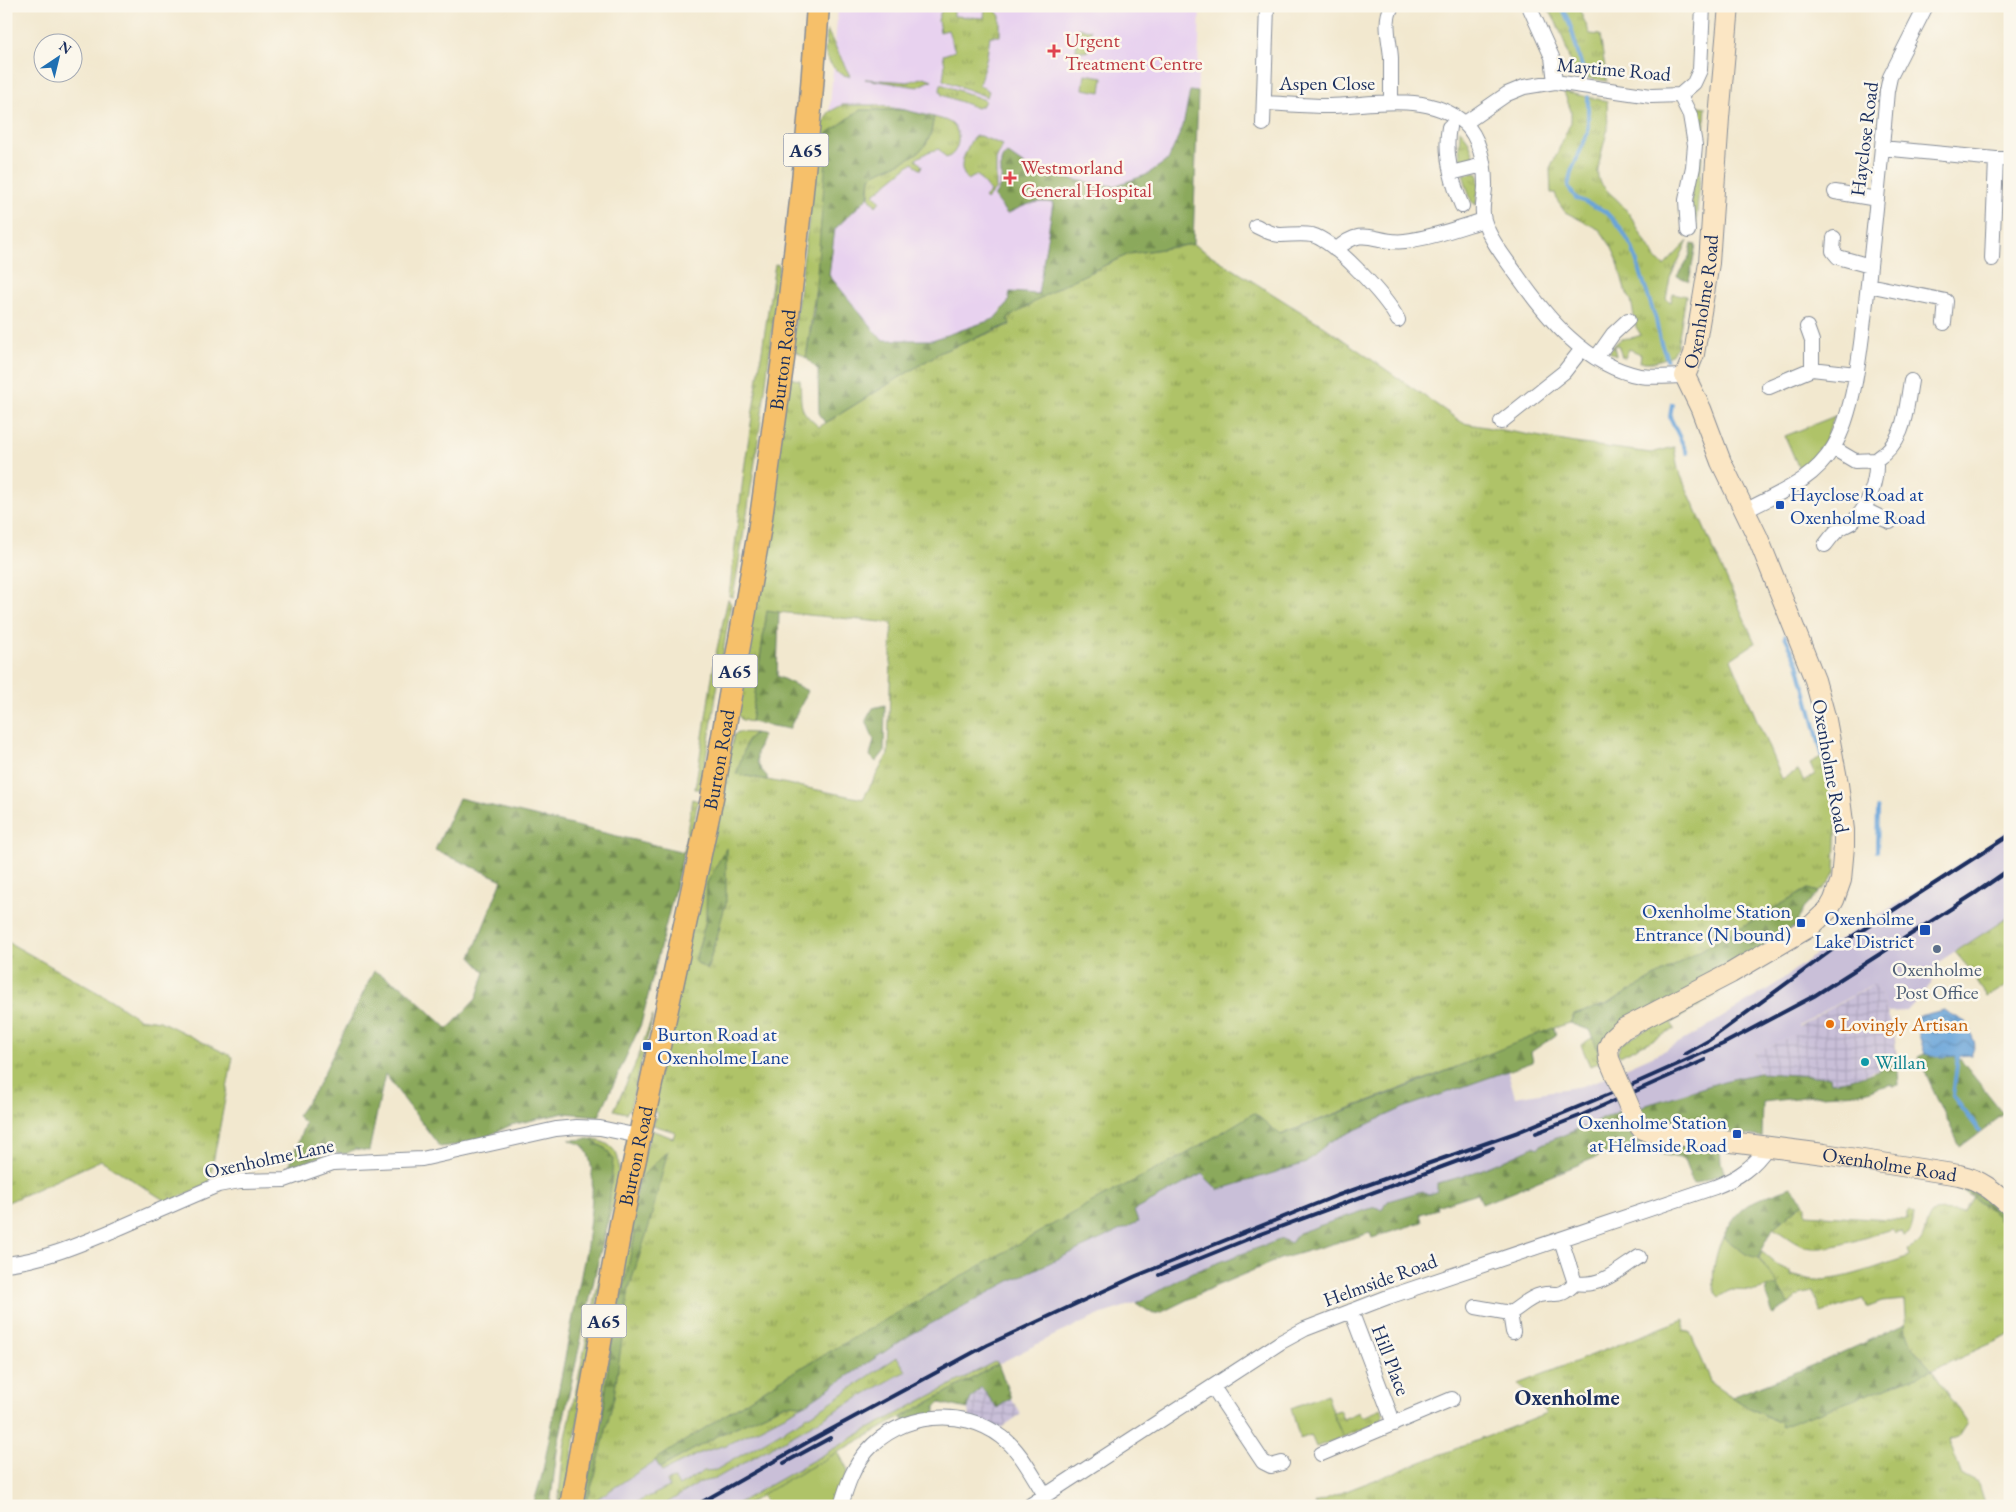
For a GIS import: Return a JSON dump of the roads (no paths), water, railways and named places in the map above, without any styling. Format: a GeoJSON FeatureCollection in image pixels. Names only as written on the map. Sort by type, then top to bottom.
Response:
{"type":"FeatureCollection","features":[{"type":"Feature","properties":{"kind":"main road","name":"Burton Road"},"geometry":{"type":"LineString","coordinates":[[571,1506],[621,1224],[712,798],[759,532],[783,359],[801,201],[818,6]]}},
{"type":"Feature","properties":{"kind":"main road","name":"Oxenholme Road"},"geometry":{"type":"LineString","coordinates":[[1729,6],[1718,118],[1709,263],[1694,354],[1685,376],[1695,395],[1721,462],[1745,511],[1808,660],[1822,703],[1838,784],[1844,830],[1840,880],[1829,909],[1811,926],[1731,973],[1623,1030],[1612,1039],[1608,1048],[1609,1058],[1635,1120],[1638,1125],[1647,1131],[1768,1146],[1959,1175],[1978,1180],[1987,1185],[2010,1206]]}},
{"type":"Feature","properties":{"kind":"street","name":"Aspen Close"},"geometry":{"type":"LineString","coordinates":[[1263,124],[1267,6]]}},
{"type":"Feature","properties":{"kind":"street"},"geometry":{"type":"LineString","coordinates":[[1529,6],[1552,57],[1554,82]]}},
{"type":"Feature","properties":{"kind":"street","name":"Maytime Road"},"geometry":{"type":"LineString","coordinates":[[1465,123],[1507,94],[1524,87],[1554,82],[1651,96],[1680,95],[1694,83],[1700,70],[1703,6]]}},
{"type":"Feature","properties":{"kind":"street","name":"Hayclose Road"},"geometry":{"type":"LineString","coordinates":[[1745,511],[1802,482],[1818,467],[1833,448],[1846,415],[1856,374],[1868,285],[1887,91],[1890,76],[1926,6]]}},
{"type":"Feature","properties":{"kind":"street","name":"Aspen Close"},"geometry":{"type":"LineString","coordinates":[[1388,8],[1391,102]]}},
{"type":"Feature","properties":{"kind":"street","name":"Maytime Road"},"geometry":{"type":"LineString","coordinates":[[1680,95],[1690,115],[1694,136],[1694,161],[1686,200],[1688,231]]}},
{"type":"Feature","properties":{"kind":"street","name":"Aspen Close"},"geometry":{"type":"LineString","coordinates":[[1264,103],[1328,106],[1412,102],[1448,113],[1465,123]]}},
{"type":"Feature","properties":{"kind":"street"},"geometry":{"type":"LineString","coordinates":[[1465,123],[1475,139],[1483,166],[1486,182],[1482,208],[1484,220],[1502,254],[1553,321],[1582,349],[1612,366],[1641,376],[1685,376]]}},
{"type":"Feature","properties":{"kind":"street"},"geometry":{"type":"LineString","coordinates":[[1448,127],[1451,173],[1462,206]]}},
{"type":"Feature","properties":{"kind":"street"},"geometry":{"type":"LineString","coordinates":[[1882,148],[2003,159],[1992,258]]}},
{"type":"Feature","properties":{"kind":"street"},"geometry":{"type":"LineString","coordinates":[[1451,173],[1483,166]]}},
{"type":"Feature","properties":{"kind":"street"},"geometry":{"type":"LineString","coordinates":[[1835,192],[1877,199]]}},
{"type":"Feature","properties":{"kind":"street"},"geometry":{"type":"LineString","coordinates":[[1336,250],[1349,239],[1360,236],[1404,242],[1484,220]]}},
{"type":"Feature","properties":{"kind":"street"},"geometry":{"type":"LineString","coordinates":[[1256,226],[1276,235],[1300,234],[1313,236],[1336,250],[1387,302],[1398,320]]}},
{"type":"Feature","properties":{"kind":"street"},"geometry":{"type":"LineString","coordinates":[[1834,238],[1833,251],[1838,257],[1870,266]]}},
{"type":"Feature","properties":{"kind":"street"},"geometry":{"type":"LineString","coordinates":[[1868,285],[1946,301],[1944,323]]}},
{"type":"Feature","properties":{"kind":"street"},"geometry":{"type":"LineString","coordinates":[[1596,358],[1613,334],[1628,320]]}},
{"type":"Feature","properties":{"kind":"street"},"geometry":{"type":"LineString","coordinates":[[1807,327],[1812,341],[1812,369]]}},
{"type":"Feature","properties":{"kind":"street"},"geometry":{"type":"LineString","coordinates":[[1501,422],[1564,372],[1582,349]]}},
{"type":"Feature","properties":{"kind":"street"},"geometry":{"type":"LineString","coordinates":[[1769,387],[1812,369],[1856,374]]}},
{"type":"Feature","properties":{"kind":"street"},"geometry":{"type":"LineString","coordinates":[[1833,448],[1855,461],[1876,460],[1888,452],[1902,429],[1911,381]]}},
{"type":"Feature","properties":{"kind":"street"},"geometry":{"type":"LineString","coordinates":[[1826,546],[1838,529],[1852,522],[1863,509],[1875,478],[1876,460]]}},
{"type":"Feature","properties":{"kind":"street"},"geometry":{"type":"LineString","coordinates":[[1863,509],[1890,522]]}},
{"type":"Feature","properties":{"kind":"street","name":"Oxenholme Lane"},"geometry":{"type":"LineString","coordinates":[[6,1264],[27,1260],[74,1246],[218,1185],[240,1181],[286,1180],[333,1164],[422,1159],[556,1128],[600,1128],[639,1136]]}},
{"type":"Feature","properties":{"kind":"street","name":"Helmside Road"},"geometry":{"type":"LineString","coordinates":[[1029,1506],[1291,1336],[1350,1310],[1561,1240],[1734,1179],[1755,1163],[1768,1146]]}},
{"type":"Feature","properties":{"kind":"street"},"geometry":{"type":"LineString","coordinates":[[1561,1240],[1575,1283]]}},
{"type":"Feature","properties":{"kind":"street"},"geometry":{"type":"LineString","coordinates":[[1575,1283],[1585,1285],[1604,1280],[1640,1259]]}},
{"type":"Feature","properties":{"kind":"street"},"geometry":{"type":"LineString","coordinates":[[1476,1307],[1510,1313],[1539,1295],[1566,1293],[1575,1283]]}},
{"type":"Feature","properties":{"kind":"street","name":"Hill Place"},"geometry":{"type":"LineString","coordinates":[[1350,1310],[1394,1424]]}},
{"type":"Feature","properties":{"kind":"street"},"geometry":{"type":"LineString","coordinates":[[1510,1313],[1513,1332]]}},
{"type":"Feature","properties":{"kind":"street"},"geometry":{"type":"LineString","coordinates":[[1213,1387],[1263,1462],[1271,1466],[1282,1463]]}},
{"type":"Feature","properties":{"kind":"street","name":"Hill Place"},"geometry":{"type":"LineString","coordinates":[[1321,1454],[1452,1399]]}},
{"type":"Feature","properties":{"kind":"street"},"geometry":{"type":"LineString","coordinates":[[841,1506],[852,1472],[876,1442],[886,1434],[911,1422],[938,1417],[972,1421],[1002,1436],[1014,1448],[1045,1495]]}},
{"type":"Feature","properties":{"kind":"water"},"geometry":{"type":"Polygon","coordinates":[[[1944,1010],[1967,1023],[1975,1044],[1971,1055],[1941,1057],[1925,1054],[1915,1017],[1944,1010]]]}},
{"type":"Feature","properties":{"kind":"waterway"},"geometry":{"type":"LineString","coordinates":[[1561,6],[1569,23],[1586,77]]}},
{"type":"Feature","properties":{"kind":"waterway"},"geometry":{"type":"LineString","coordinates":[[1588,97],[1588,133],[1571,172],[1568,187],[1576,198],[1605,211],[1620,227],[1632,247],[1667,359]]}},
{"type":"Feature","properties":{"kind":"waterway"},"geometry":{"type":"LineString","coordinates":[[1672,404],[1670,417],[1687,453]]}},
{"type":"Feature","properties":{"kind":"waterway"},"geometry":{"type":"LineString","coordinates":[[1785,636],[1798,663],[1828,776]]}},
{"type":"Feature","properties":{"kind":"waterway"},"geometry":{"type":"LineString","coordinates":[[1877,851],[1878,809]]}},
{"type":"Feature","properties":{"kind":"waterway"},"geometry":{"type":"LineString","coordinates":[[1957,1052],[1953,1096],[1979,1130]]}},
{"type":"Feature","properties":{"kind":"railway"},"geometry":{"type":"LineString","coordinates":[[1685,1054],[1708,1041],[1836,947],[2010,835]]}},
{"type":"Feature","properties":{"kind":"railway"},"geometry":{"type":"LineString","coordinates":[[695,1506],[987,1345],[1136,1276],[1336,1196],[1518,1132],[1723,1044],[1814,996],[2010,869]]}},
{"type":"Feature","properties":{"kind":"railway"},"geometry":{"type":"LineString","coordinates":[[1536,1133],[1582,1115],[1705,1060]]}},
{"type":"Feature","properties":{"kind":"railway"},"geometry":{"type":"LineString","coordinates":[[1159,1275],[1258,1235],[1493,1148]]}},
{"type":"Feature","properties":{"kind":"railway"},"geometry":{"type":"LineString","coordinates":[[784,1463],[830,1438]]}},
{"type":"Feature","properties":{"kind":"place","name":"Urgent Treatment Centre"},"geometry":{"type":"Point","coordinates":[1054,51]}},
{"type":"Feature","properties":{"kind":"place","name":"Westmorland General Hospital"},"geometry":{"type":"Point","coordinates":[1010,178]}},
{"type":"Feature","properties":{"kind":"place","name":"Hayclose Road at Oxenholme Road"},"geometry":{"type":"Point","coordinates":[1780,505]}},
{"type":"Feature","properties":{"kind":"place","name":"Oxenholme Station Entrance (N bound)"},"geometry":{"type":"Point","coordinates":[1801,923]}},
{"type":"Feature","properties":{"kind":"place","name":"Oxenholme Lake District"},"geometry":{"type":"Point","coordinates":[1925,930]}},
{"type":"Feature","properties":{"kind":"place","name":"Oxenholme Post Office"},"geometry":{"type":"Point","coordinates":[1937,949]}},
{"type":"Feature","properties":{"kind":"place","name":"Lovingly Artisan"},"geometry":{"type":"Point","coordinates":[1830,1024]}},
{"type":"Feature","properties":{"kind":"place","name":"Burton Road at Oxenholme Lane"},"geometry":{"type":"Point","coordinates":[647,1046]}},
{"type":"Feature","properties":{"kind":"place","name":"Willan"},"geometry":{"type":"Point","coordinates":[1865,1062]}},
{"type":"Feature","properties":{"kind":"place","name":"Oxenholme Station at Helmside Road"},"geometry":{"type":"Point","coordinates":[1737,1134]}},
{"type":"Feature","properties":{"kind":"district","name":"Oxenholme"},"geometry":{"type":"Point","coordinates":[1567,1397]}}]}
